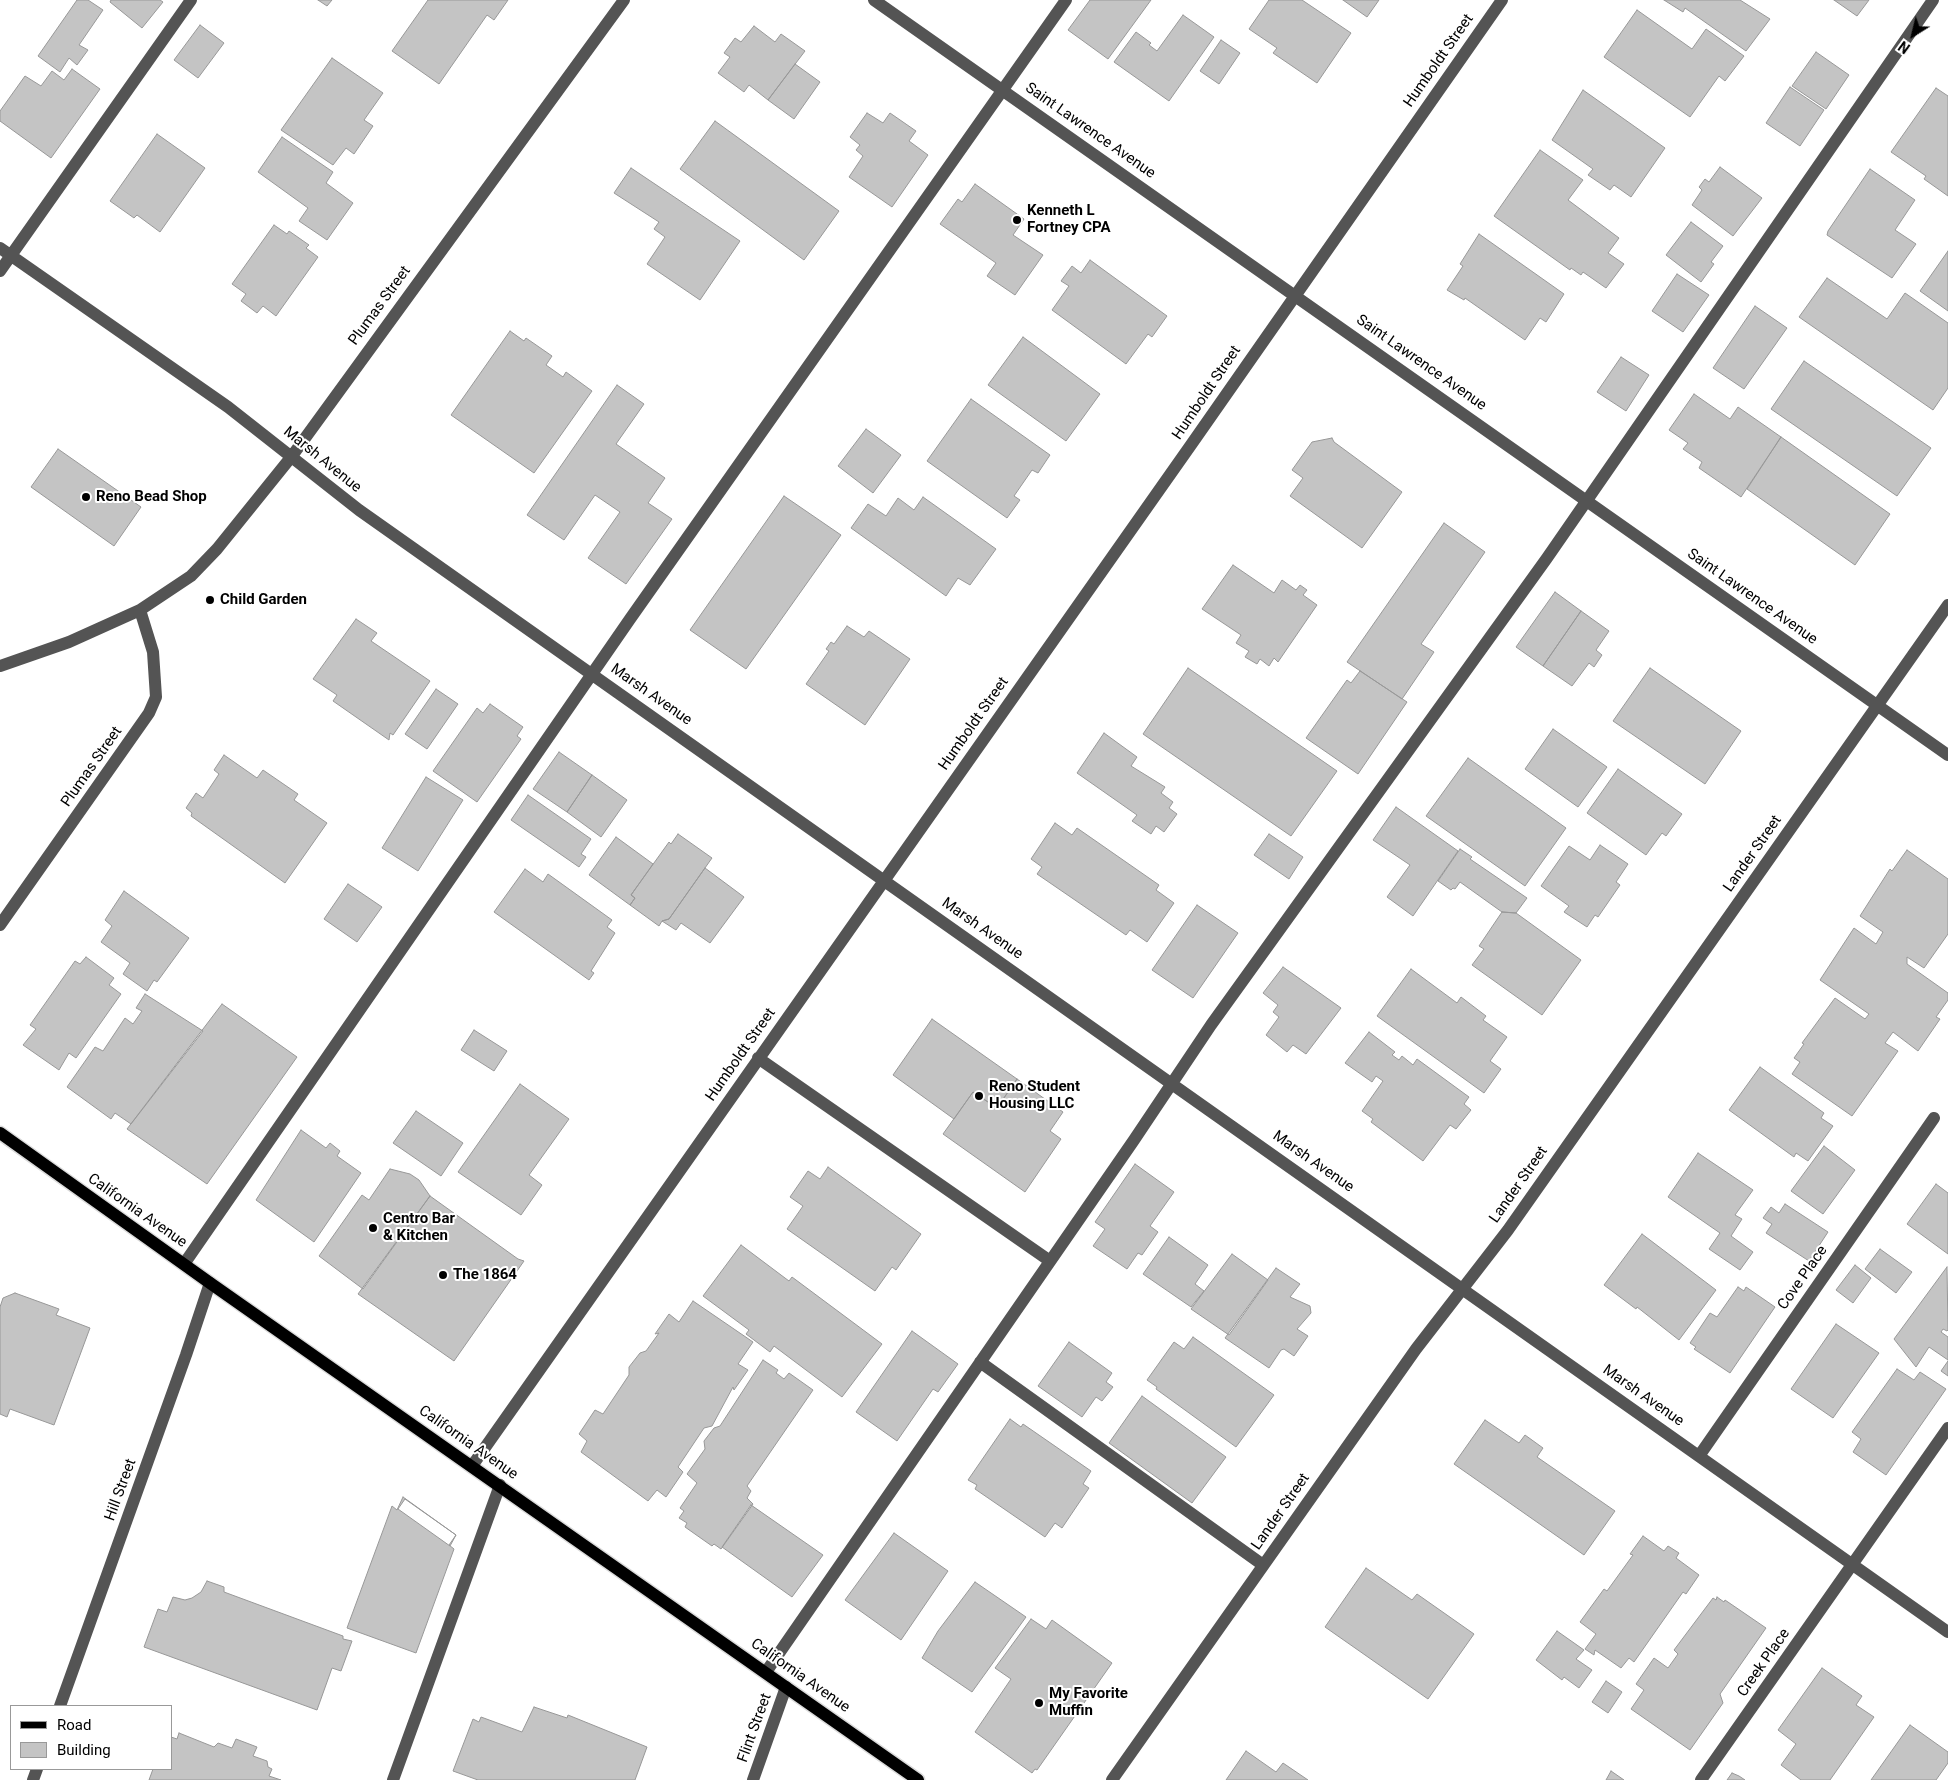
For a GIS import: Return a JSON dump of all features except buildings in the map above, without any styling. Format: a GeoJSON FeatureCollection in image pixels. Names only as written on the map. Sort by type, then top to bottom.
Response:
{"type":"FeatureCollection","features":[{"type":"Feature","properties":{"kind":"main road","name":"California Avenue"},"geometry":{"type":"LineString","coordinates":[[0,1133],[210,1283],[918,1780]]}},
{"type":"Feature","properties":{"kind":"street"},"geometry":{"type":"LineString","coordinates":[[0,271],[191,0]]}},
{"type":"Feature","properties":{"kind":"street","name":"Plumas Street"},"geometry":{"type":"LineString","coordinates":[[0,666],[69,642],[140,610],[191,576],[217,549],[292,456],[624,0]]}},
{"type":"Feature","properties":{"kind":"street","name":"Saint Lawrence Avenue"},"geometry":{"type":"LineString","coordinates":[[874,0],[1295,294],[1948,755]]}},
{"type":"Feature","properties":{"kind":"street"},"geometry":{"type":"LineString","coordinates":[[184,1264],[219,1210],[593,674],[1066,0]]}},
{"type":"Feature","properties":{"kind":"street","name":"Humboldt Street"},"geometry":{"type":"LineString","coordinates":[[472,1466],[884,879],[1194,442],[1295,294],[1502,0]]}},
{"type":"Feature","properties":{"kind":"street"},"geometry":{"type":"LineString","coordinates":[[766,1672],[1050,1262],[1210,1025],[1547,558],[1933,0]]}},
{"type":"Feature","properties":{"kind":"street","name":"Marsh Avenue"},"geometry":{"type":"LineString","coordinates":[[0,248],[228,407],[359,510],[1948,1632]]}},
{"type":"Feature","properties":{"kind":"street","name":"Lander Street"},"geometry":{"type":"LineString","coordinates":[[1112,1780],[1416,1349],[1514,1222],[1948,605]]}},
{"type":"Feature","properties":{"kind":"street","name":"Plumas Street"},"geometry":{"type":"LineString","coordinates":[[0,926],[149,713],[156,697],[153,652],[140,610]]}},
{"type":"Feature","properties":{"kind":"street"},"geometry":{"type":"LineString","coordinates":[[758,1058],[1050,1262]]}},
{"type":"Feature","properties":{"kind":"street","name":"Cove Place"},"geometry":{"type":"LineString","coordinates":[[1699,1456],[1934,1118]]}},
{"type":"Feature","properties":{"kind":"street","name":"Hill Street"},"geometry":{"type":"LineString","coordinates":[[60,1705],[210,1283]]}},
{"type":"Feature","properties":{"kind":"street"},"geometry":{"type":"LineString","coordinates":[[980,1362],[1263,1565]]}},
{"type":"Feature","properties":{"kind":"street","name":"Creek Place"},"geometry":{"type":"LineString","coordinates":[[1700,1780],[1948,1428]]}},
{"type":"Feature","properties":{"kind":"street"},"geometry":{"type":"LineString","coordinates":[[393,1780],[500,1485]]}},
{"type":"Feature","properties":{"kind":"street","name":"Flint Street"},"geometry":{"type":"LineString","coordinates":[[753,1780],[786,1687]]}},
{"type":"Feature","properties":{"kind":"place","name":"Kenneth L Fortney CPA"},"geometry":{"type":"Point","coordinates":[1017,220]}},
{"type":"Feature","properties":{"kind":"place","name":"Reno Bead Shop"},"geometry":{"type":"Point","coordinates":[86,497]}},
{"type":"Feature","properties":{"kind":"place","name":"Child Garden"},"geometry":{"type":"Point","coordinates":[210,600]}},
{"type":"Feature","properties":{"kind":"place","name":"Reno Student Housing LLC"},"geometry":{"type":"Point","coordinates":[979,1096]}},
{"type":"Feature","properties":{"kind":"place","name":"Centro Bar & Kitchen"},"geometry":{"type":"Point","coordinates":[373,1228]}},
{"type":"Feature","properties":{"kind":"place","name":"The 1864"},"geometry":{"type":"Point","coordinates":[443,1275]}},
{"type":"Feature","properties":{"kind":"place","name":"My Favorite Muffin"},"geometry":{"type":"Point","coordinates":[1039,1703]}}]}
